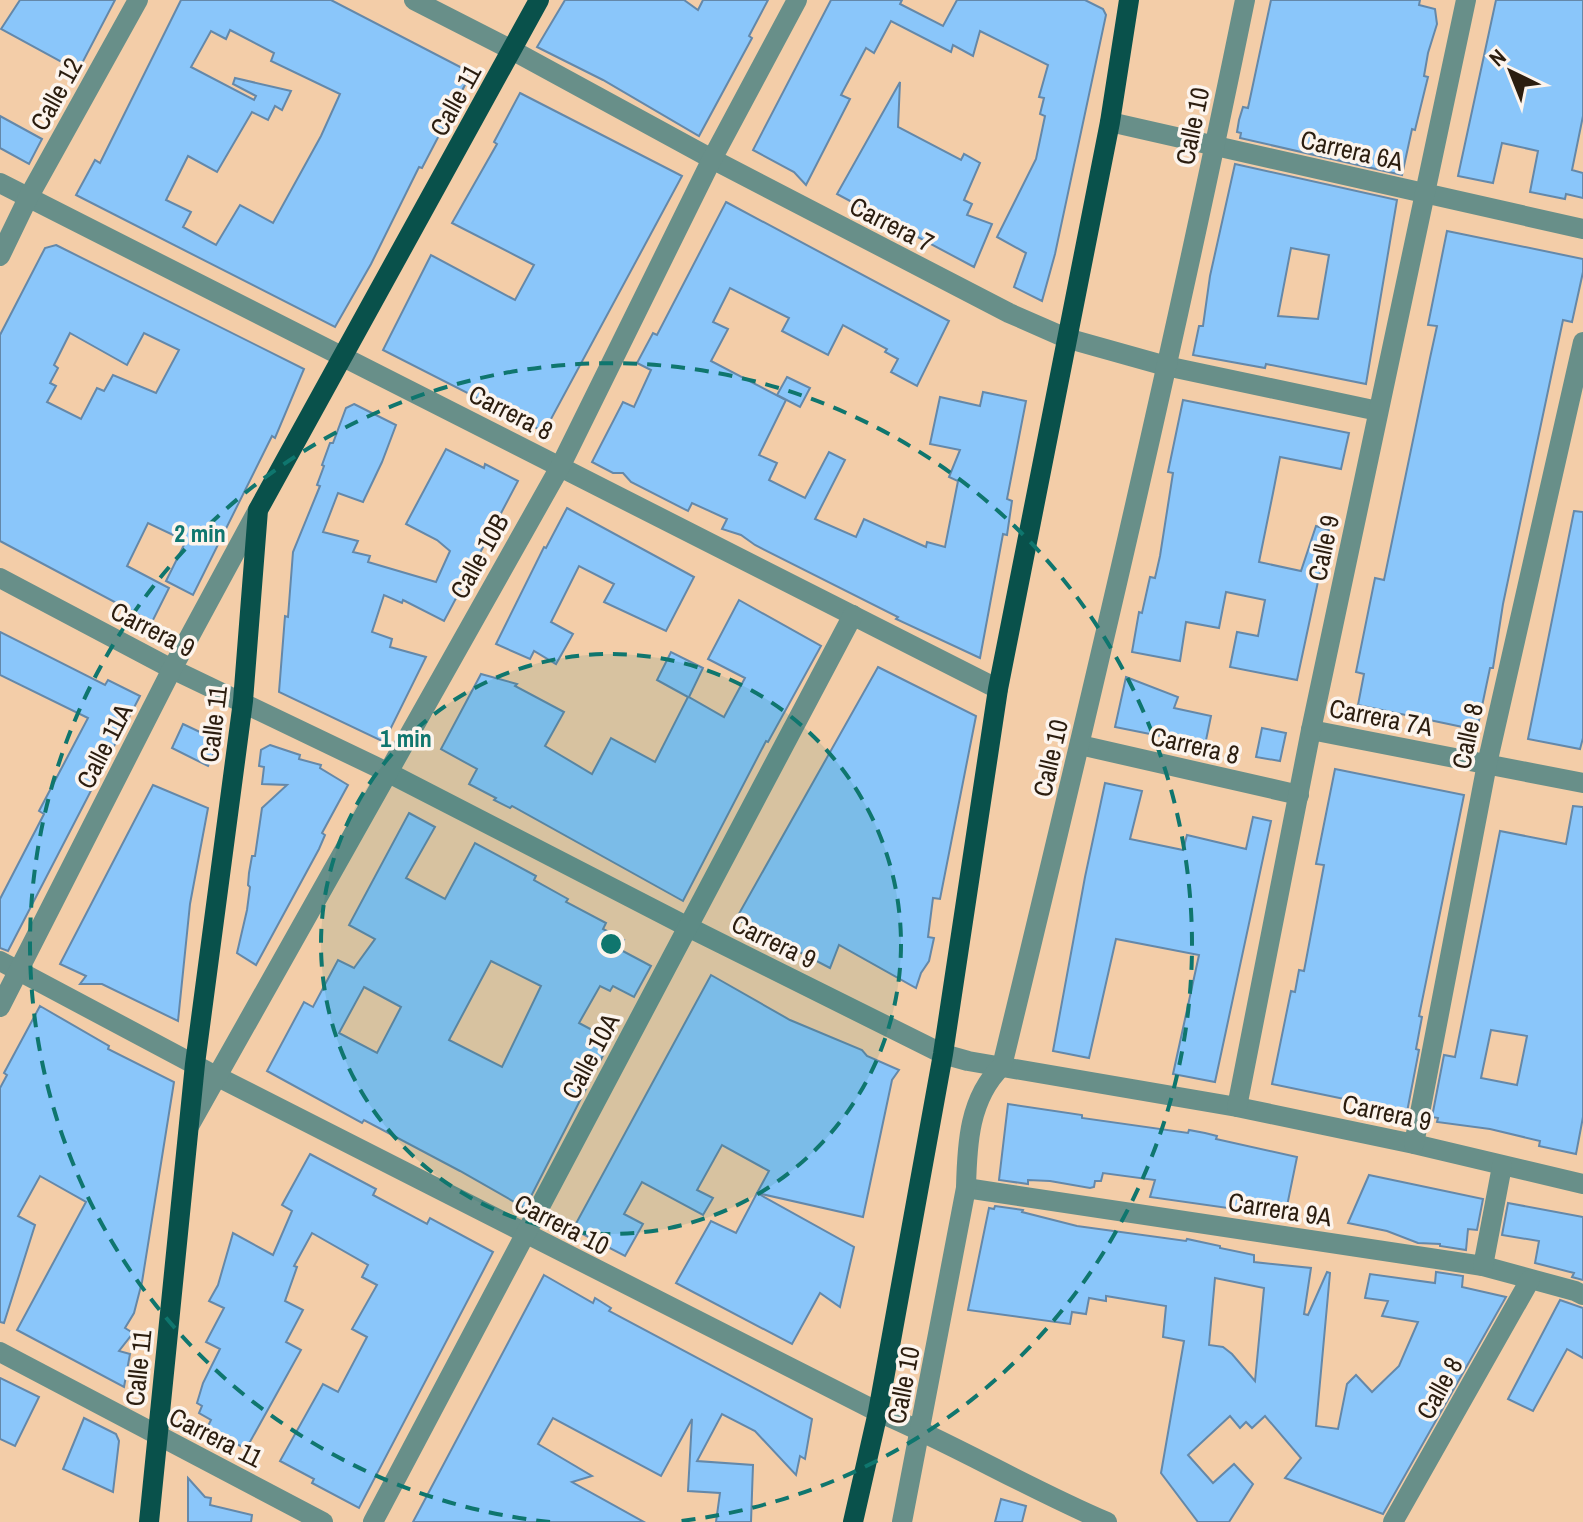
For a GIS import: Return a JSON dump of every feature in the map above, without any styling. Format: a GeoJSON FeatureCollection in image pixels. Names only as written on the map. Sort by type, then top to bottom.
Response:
{"type":"FeatureCollection","features":[{"type":"Feature","properties":{"kind":"main road","name":"Calle 11"},"geometry":{"type":"LineString","coordinates":[[149,1522],[195,1064],[243,701],[258,510],[539,0]]}},
{"type":"Feature","properties":{"kind":"main road","name":"Calle 10"},"geometry":{"type":"LineString","coordinates":[[853,1522],[878,1412],[943,1054],[998,689],[1110,122],[1129,0]]}},
{"type":"Feature","properties":{"kind":"street","name":"Calle 12"},"geometry":{"type":"LineString","coordinates":[[0,256],[28,198],[138,0]]}},
{"type":"Feature","properties":{"kind":"street","name":"Carrera 7"},"geometry":{"type":"LineString","coordinates":[[414,0],[1009,313],[1066,338],[1166,366],[1378,411]]}},
{"type":"Feature","properties":{"kind":"street","name":"Calle 10B"},"geometry":{"type":"LineString","coordinates":[[188,1128],[560,467],[712,159],[797,0]]}},
{"type":"Feature","properties":{"kind":"street","name":"Calle 10"},"geometry":{"type":"LineString","coordinates":[[902,1522],[966,1188],[967,1142],[986,1081],[1002,1066],[1080,745],[1245,0]]}},
{"type":"Feature","properties":{"kind":"street","name":"Calle 9"},"geometry":{"type":"LineString","coordinates":[[1237,1107],[1311,730],[1466,0]]}},
{"type":"Feature","properties":{"kind":"street","name":"Carrera 6A"},"geometry":{"type":"LineString","coordinates":[[1110,122],[1583,229]]}},
{"type":"Feature","properties":{"kind":"street","name":"Carrera 8"},"geometry":{"type":"LineString","coordinates":[[0,183],[998,689]]}},
{"type":"Feature","properties":{"kind":"street","name":"Calle 8"},"geometry":{"type":"LineString","coordinates":[[1414,1144],[1487,764],[1583,342]]}},
{"type":"Feature","properties":{"kind":"street","name":"Calle 11A"},"geometry":{"type":"LineString","coordinates":[[0,1007],[172,669],[258,510]]}},
{"type":"Feature","properties":{"kind":"street","name":"Carrera 9"},"geometry":{"type":"LineString","coordinates":[[0,578],[172,669],[387,772],[943,1054],[1237,1107],[1583,1184]]}},
{"type":"Feature","properties":{"kind":"street","name":"Calle 10A"},"geometry":{"type":"LineString","coordinates":[[373,1522],[853,615]]}},
{"type":"Feature","properties":{"kind":"street","name":"Carrera 7A"},"geometry":{"type":"LineString","coordinates":[[1311,730],[1583,783]]}},
{"type":"Feature","properties":{"kind":"street","name":"Carrera 8"},"geometry":{"type":"LineString","coordinates":[[1080,745],[1299,795]]}},
{"type":"Feature","properties":{"kind":"street","name":"Carrera 10"},"geometry":{"type":"LineString","coordinates":[[0,961],[524,1234],[921,1431],[1066,1514],[1107,1522]]}},
{"type":"Feature","properties":{"kind":"street"},"geometry":{"type":"LineString","coordinates":[[1483,1266],[1502,1166]]}},
{"type":"Feature","properties":{"kind":"street","name":"Carrera 9A"},"geometry":{"type":"LineString","coordinates":[[966,1188],[1483,1266],[1583,1295]]}},
{"type":"Feature","properties":{"kind":"street","name":"Calle 8"},"geometry":{"type":"LineString","coordinates":[[1393,1522],[1530,1280]]}},
{"type":"Feature","properties":{"kind":"street","name":"Carrera 11"},"geometry":{"type":"LineString","coordinates":[[0,1352],[323,1522]]}},
{"type":"Feature","properties":{"kind":"building"},"geometry":{"type":"Polygon","coordinates":[[[20,0],[115,0],[78,71],[1,29],[20,0]]]}},
{"type":"Feature","properties":{"kind":"building"},"geometry":{"type":"Polygon","coordinates":[[[181,0],[331,0],[466,70],[468,79],[335,327],[76,195],[95,160],[100,163],[181,0]],[[230,30],[226,39],[211,31],[191,67],[254,100],[256,96],[233,84],[235,78],[291,91],[282,110],[275,106],[268,120],[252,112],[217,172],[188,156],[166,200],[191,212],[183,227],[216,245],[240,205],[273,223],[321,136],[340,94],[271,61],[274,53],[230,30]]]}},
{"type":"Feature","properties":{"kind":"building"},"geometry":{"type":"Polygon","coordinates":[[[565,0],[684,0],[698,10],[703,0],[768,0],[749,36],[752,38],[699,136],[603,80],[537,47],[565,0]]]}},
{"type":"Feature","properties":{"kind":"building"},"geometry":{"type":"Polygon","coordinates":[[[831,0],[902,0],[900,4],[943,26],[957,0],[1085,0],[1103,9],[1106,15],[1055,254],[1042,301],[1014,287],[1026,253],[997,237],[1036,159],[1045,116],[1040,114],[1044,98],[1039,97],[1048,65],[980,31],[973,56],[953,45],[951,52],[891,21],[874,53],[866,48],[841,95],[850,99],[806,185],[794,172],[753,150],[831,0]]]}},
{"type":"Feature","properties":{"kind":"building"},"geometry":{"type":"Polygon","coordinates":[[[1271,0],[1420,0],[1419,5],[1435,9],[1437,24],[1424,76],[1428,77],[1402,175],[1240,138],[1241,133],[1237,132],[1239,120],[1243,107],[1248,108],[1271,0]]]}},
{"type":"Feature","properties":{"kind":"building"},"geometry":{"type":"Polygon","coordinates":[[[1496,0],[1583,0],[1583,116],[1572,170],[1583,173],[1583,198],[1566,194],[1565,199],[1530,192],[1538,151],[1502,143],[1493,183],[1458,176],[1496,0]]]}},
{"type":"Feature","properties":{"kind":"building"},"geometry":{"type":"Polygon","coordinates":[[[900,82],[898,127],[961,160],[964,154],[980,163],[964,200],[972,204],[967,215],[992,224],[974,267],[837,194],[900,82]]]}},
{"type":"Feature","properties":{"kind":"building"},"geometry":{"type":"Polygon","coordinates":[[[520,93],[682,176],[544,432],[383,350],[431,255],[515,300],[534,265],[452,223],[497,144],[494,142],[520,93]]]}},
{"type":"Feature","properties":{"kind":"building"},"geometry":{"type":"Polygon","coordinates":[[[0,116],[42,139],[29,164],[0,148],[0,116]]]}},
{"type":"Feature","properties":{"kind":"building"},"geometry":{"type":"Polygon","coordinates":[[[1235,164],[1397,200],[1366,384],[1266,364],[1265,368],[1193,355],[1199,326],[1203,326],[1210,276],[1235,164]],[[1291,248],[1278,316],[1318,319],[1329,255],[1291,248]]]}},
{"type":"Feature","properties":{"kind":"building"},"geometry":{"type":"Polygon","coordinates":[[[726,202],[949,321],[917,386],[891,372],[898,359],[885,352],[887,349],[843,325],[828,355],[782,331],[789,318],[730,288],[713,322],[728,329],[711,361],[786,400],[759,455],[777,463],[769,480],[805,498],[829,452],[845,460],[815,519],[856,537],[864,519],[926,547],[927,542],[945,547],[958,481],[949,477],[960,450],[930,444],[940,397],[980,406],[983,392],[1026,401],[1007,499],[1012,501],[1007,535],[1003,534],[980,658],[896,619],[898,617],[741,535],[722,529],[727,519],[692,503],[688,511],[631,482],[623,473],[613,473],[592,462],[623,402],[634,407],[651,370],[637,363],[653,333],[657,335],[726,202]]]}},
{"type":"Feature","properties":{"kind":"building"},"geometry":{"type":"Polygon","coordinates":[[[1447,231],[1583,259],[1572,322],[1563,320],[1503,604],[1493,668],[1490,668],[1477,730],[1358,705],[1364,674],[1356,672],[1375,578],[1384,580],[1437,326],[1428,325],[1447,231]]]}},
{"type":"Feature","properties":{"kind":"building"},"geometry":{"type":"Polygon","coordinates":[[[56,245],[304,369],[275,438],[272,436],[193,595],[166,581],[186,541],[148,523],[127,566],[169,588],[152,622],[0,541],[0,335],[45,248],[56,245]],[[70,333],[54,365],[58,368],[50,383],[56,386],[47,402],[81,419],[97,388],[104,391],[113,375],[156,393],[179,350],[144,333],[127,365],[70,333]]]}},
{"type":"Feature","properties":{"kind":"building"},"geometry":{"type":"Polygon","coordinates":[[[787,377],[810,388],[800,407],[777,395],[787,377]]]}},
{"type":"Feature","properties":{"kind":"building"},"geometry":{"type":"Polygon","coordinates":[[[1183,400],[1349,433],[1341,469],[1280,457],[1259,562],[1301,571],[1316,526],[1329,530],[1297,680],[1230,667],[1237,632],[1258,636],[1265,600],[1226,592],[1219,628],[1186,622],[1180,661],[1132,652],[1139,612],[1142,613],[1150,577],[1155,578],[1160,556],[1173,473],[1168,472],[1183,400]]]}},
{"type":"Feature","properties":{"kind":"building"},"geometry":{"type":"Polygon","coordinates":[[[354,404],[396,425],[363,502],[338,493],[323,532],[358,541],[353,552],[370,556],[368,562],[436,582],[450,551],[437,540],[406,524],[446,449],[518,481],[444,621],[403,600],[402,603],[384,595],[372,632],[392,639],[390,647],[426,657],[384,742],[279,692],[293,552],[320,486],[317,485],[330,443],[333,443],[346,408],[354,404]]]}},
{"type":"Feature","properties":{"kind":"building"},"geometry":{"type":"Polygon","coordinates":[[[567,508],[694,577],[666,631],[604,602],[614,584],[579,566],[551,622],[573,634],[556,664],[534,651],[530,659],[496,644],[567,508]]]}},
{"type":"Feature","properties":{"kind":"building"},"geometry":{"type":"Polygon","coordinates":[[[1574,511],[1583,512],[1583,738],[1580,749],[1528,739],[1574,511]]]}},
{"type":"Feature","properties":{"kind":"building"},"geometry":{"type":"Polygon","coordinates":[[[739,600],[821,646],[766,741],[683,901],[512,806],[510,808],[494,800],[496,798],[469,784],[477,769],[441,749],[481,674],[517,684],[515,686],[564,712],[545,746],[592,774],[611,738],[655,762],[688,697],[657,680],[671,652],[703,668],[689,697],[724,717],[745,678],[708,659],[739,600]]]}},
{"type":"Feature","properties":{"kind":"building"},"geometry":{"type":"Polygon","coordinates":[[[0,632],[105,685],[108,680],[140,696],[8,951],[0,948],[0,899],[44,814],[39,811],[88,718],[0,675],[0,632]]]}},
{"type":"Feature","properties":{"kind":"building"},"geometry":{"type":"Polygon","coordinates":[[[878,667],[976,716],[940,899],[933,898],[928,937],[934,938],[929,961],[916,988],[839,945],[830,968],[736,919],[878,667]]]}},
{"type":"Feature","properties":{"kind":"building"},"geometry":{"type":"Polygon","coordinates":[[[1126,677],[1178,697],[1174,708],[1211,716],[1205,745],[1115,727],[1126,677]]]}},
{"type":"Feature","properties":{"kind":"building"},"geometry":{"type":"Polygon","coordinates":[[[183,724],[219,741],[208,766],[172,748],[183,724]]]}},
{"type":"Feature","properties":{"kind":"building"},"geometry":{"type":"Polygon","coordinates":[[[1262,728],[1286,733],[1280,761],[1256,757],[1262,728]]]}},
{"type":"Feature","properties":{"kind":"building"},"geometry":{"type":"Polygon","coordinates":[[[270,745],[300,755],[299,759],[321,765],[320,768],[348,785],[322,833],[325,835],[319,849],[256,965],[237,953],[247,910],[249,873],[252,856],[255,856],[262,808],[287,785],[262,784],[264,767],[259,766],[261,750],[270,745]]]}},
{"type":"Feature","properties":{"kind":"building"},"geometry":{"type":"Polygon","coordinates":[[[1335,769],[1464,795],[1419,1016],[1422,1017],[1416,1049],[1419,1050],[1407,1112],[1272,1084],[1291,991],[1295,992],[1299,970],[1304,971],[1324,865],[1316,864],[1335,769]]]}},
{"type":"Feature","properties":{"kind":"building"},"geometry":{"type":"Polygon","coordinates":[[[1105,783],[1142,791],[1130,839],[1183,850],[1187,835],[1246,849],[1253,817],[1271,821],[1215,1082],[1173,1074],[1199,955],[1116,939],[1089,1058],[1053,1051],[1105,783]]]}},
{"type":"Feature","properties":{"kind":"building"},"geometry":{"type":"Polygon","coordinates":[[[153,785],[208,808],[190,904],[178,1021],[102,984],[80,984],[86,976],[60,964],[153,785]]]}},
{"type":"Feature","properties":{"kind":"building"},"geometry":{"type":"Polygon","coordinates":[[[1573,806],[1583,807],[1583,1117],[1576,1154],[1539,1146],[1540,1141],[1490,1129],[1437,1122],[1438,1118],[1432,1117],[1444,1055],[1455,1057],[1500,831],[1566,844],[1573,806]],[[1491,1030],[1481,1078],[1517,1085],[1527,1036],[1491,1030]]]}},
{"type":"Feature","properties":{"kind":"building"},"geometry":{"type":"Polygon","coordinates":[[[409,813],[435,827],[406,878],[445,899],[475,843],[536,876],[534,880],[568,899],[566,902],[606,923],[603,929],[624,940],[619,949],[651,966],[634,997],[613,986],[610,991],[600,986],[579,1023],[611,1040],[525,1208],[267,1071],[304,1002],[313,1007],[338,960],[354,968],[375,939],[349,925],[409,813]],[[491,961],[449,1040],[502,1067],[541,986],[491,961]],[[364,987],[339,1033],[377,1053],[401,1007],[364,987]]]}},
{"type":"Feature","properties":{"kind":"building"},"geometry":{"type":"Polygon","coordinates":[[[711,975],[790,1020],[862,1050],[867,1056],[899,1070],[892,1080],[863,1217],[757,1193],[769,1171],[722,1145],[697,1190],[713,1198],[703,1215],[642,1182],[624,1214],[643,1224],[625,1256],[573,1229],[711,975]]]}},
{"type":"Feature","properties":{"kind":"building"},"geometry":{"type":"Polygon","coordinates":[[[40,1006],[109,1046],[108,1049],[174,1082],[142,1282],[134,1313],[125,1328],[133,1333],[119,1351],[130,1354],[124,1387],[17,1330],[86,1202],[40,1176],[18,1216],[35,1225],[4,1323],[0,1322],[0,1088],[7,1075],[4,1073],[40,1006]]]}},
{"type":"Feature","properties":{"kind":"building"},"geometry":{"type":"Polygon","coordinates":[[[1008,1104],[1082,1115],[1082,1118],[1188,1133],[1189,1130],[1297,1157],[1285,1216],[1150,1197],[1155,1180],[1103,1173],[1101,1181],[1095,1181],[1094,1187],[1090,1188],[1050,1181],[1028,1180],[1028,1184],[999,1180],[1008,1104]]]}},
{"type":"Feature","properties":{"kind":"building"},"geometry":{"type":"Polygon","coordinates":[[[310,1154],[376,1189],[373,1195],[427,1224],[430,1218],[493,1252],[359,1508],[312,1483],[314,1479],[280,1461],[323,1384],[338,1392],[367,1337],[352,1329],[377,1285],[362,1277],[368,1265],[312,1233],[294,1266],[297,1267],[285,1301],[303,1310],[286,1342],[301,1350],[246,1449],[207,1428],[211,1420],[199,1413],[202,1406],[197,1403],[220,1349],[206,1342],[224,1308],[209,1301],[218,1285],[233,1233],[273,1255],[292,1211],[282,1205],[310,1154]]]}},
{"type":"Feature","properties":{"kind":"building"},"geometry":{"type":"Polygon","coordinates":[[[1369,1175],[1483,1199],[1477,1230],[1468,1229],[1466,1250],[1418,1243],[1387,1231],[1348,1223],[1369,1175]]]}},
{"type":"Feature","properties":{"kind":"building"},"geometry":{"type":"Polygon","coordinates":[[[757,1193],[854,1247],[840,1307],[820,1293],[792,1344],[676,1283],[711,1221],[736,1233],[757,1193]]]}},
{"type":"Feature","properties":{"kind":"building"},"geometry":{"type":"Polygon","coordinates":[[[1508,1203],[1583,1217],[1583,1280],[1572,1277],[1574,1273],[1535,1263],[1539,1241],[1502,1235],[1508,1203]]]}},
{"type":"Feature","properties":{"kind":"building"},"geometry":{"type":"Polygon","coordinates":[[[995,1206],[1023,1210],[1077,1226],[1187,1239],[1254,1255],[1254,1262],[1311,1268],[1304,1314],[1308,1315],[1327,1272],[1330,1273],[1316,1426],[1338,1429],[1347,1384],[1356,1375],[1372,1392],[1399,1366],[1418,1322],[1382,1316],[1388,1301],[1365,1298],[1370,1274],[1435,1283],[1436,1272],[1463,1276],[1462,1287],[1506,1297],[1383,1514],[1285,1478],[1301,1458],[1265,1416],[1252,1428],[1246,1422],[1240,1428],[1230,1416],[1188,1455],[1213,1483],[1234,1464],[1253,1484],[1229,1522],[1198,1522],[1161,1473],[1184,1341],[1163,1337],[1166,1306],[1106,1296],[1106,1301],[1089,1298],[1086,1314],[1072,1312],[1070,1324],[968,1310],[989,1208],[994,1209],[995,1206]],[[1215,1278],[1209,1345],[1223,1347],[1232,1354],[1255,1381],[1264,1288],[1215,1278]]]}},
{"type":"Feature","properties":{"kind":"building"},"geometry":{"type":"Polygon","coordinates":[[[544,1275],[593,1303],[595,1298],[611,1308],[609,1311],[812,1419],[805,1459],[800,1456],[796,1475],[755,1431],[722,1414],[697,1461],[753,1465],[751,1522],[716,1522],[720,1493],[688,1491],[692,1419],[661,1476],[553,1418],[538,1444],[592,1476],[572,1482],[644,1522],[413,1522],[544,1275]]]}},
{"type":"Feature","properties":{"kind":"building"},"geometry":{"type":"Polygon","coordinates":[[[1560,1300],[1583,1308],[1583,1358],[1567,1349],[1533,1411],[1508,1399],[1560,1300]]]}},
{"type":"Feature","properties":{"kind":"building"},"geometry":{"type":"Polygon","coordinates":[[[0,1378],[39,1397],[15,1446],[0,1439],[0,1378]]]}},
{"type":"Feature","properties":{"kind":"building"},"geometry":{"type":"Polygon","coordinates":[[[84,1418],[116,1434],[119,1441],[113,1492],[63,1469],[84,1418]]]}},
{"type":"Feature","properties":{"kind":"building"},"geometry":{"type":"Polygon","coordinates":[[[188,1478],[205,1497],[211,1498],[210,1505],[252,1515],[251,1522],[188,1522],[188,1478]]]}},
{"type":"Feature","properties":{"kind":"building"},"geometry":{"type":"Polygon","coordinates":[[[1001,1499],[1026,1506],[1022,1522],[995,1522],[1001,1499]]]}}]}
